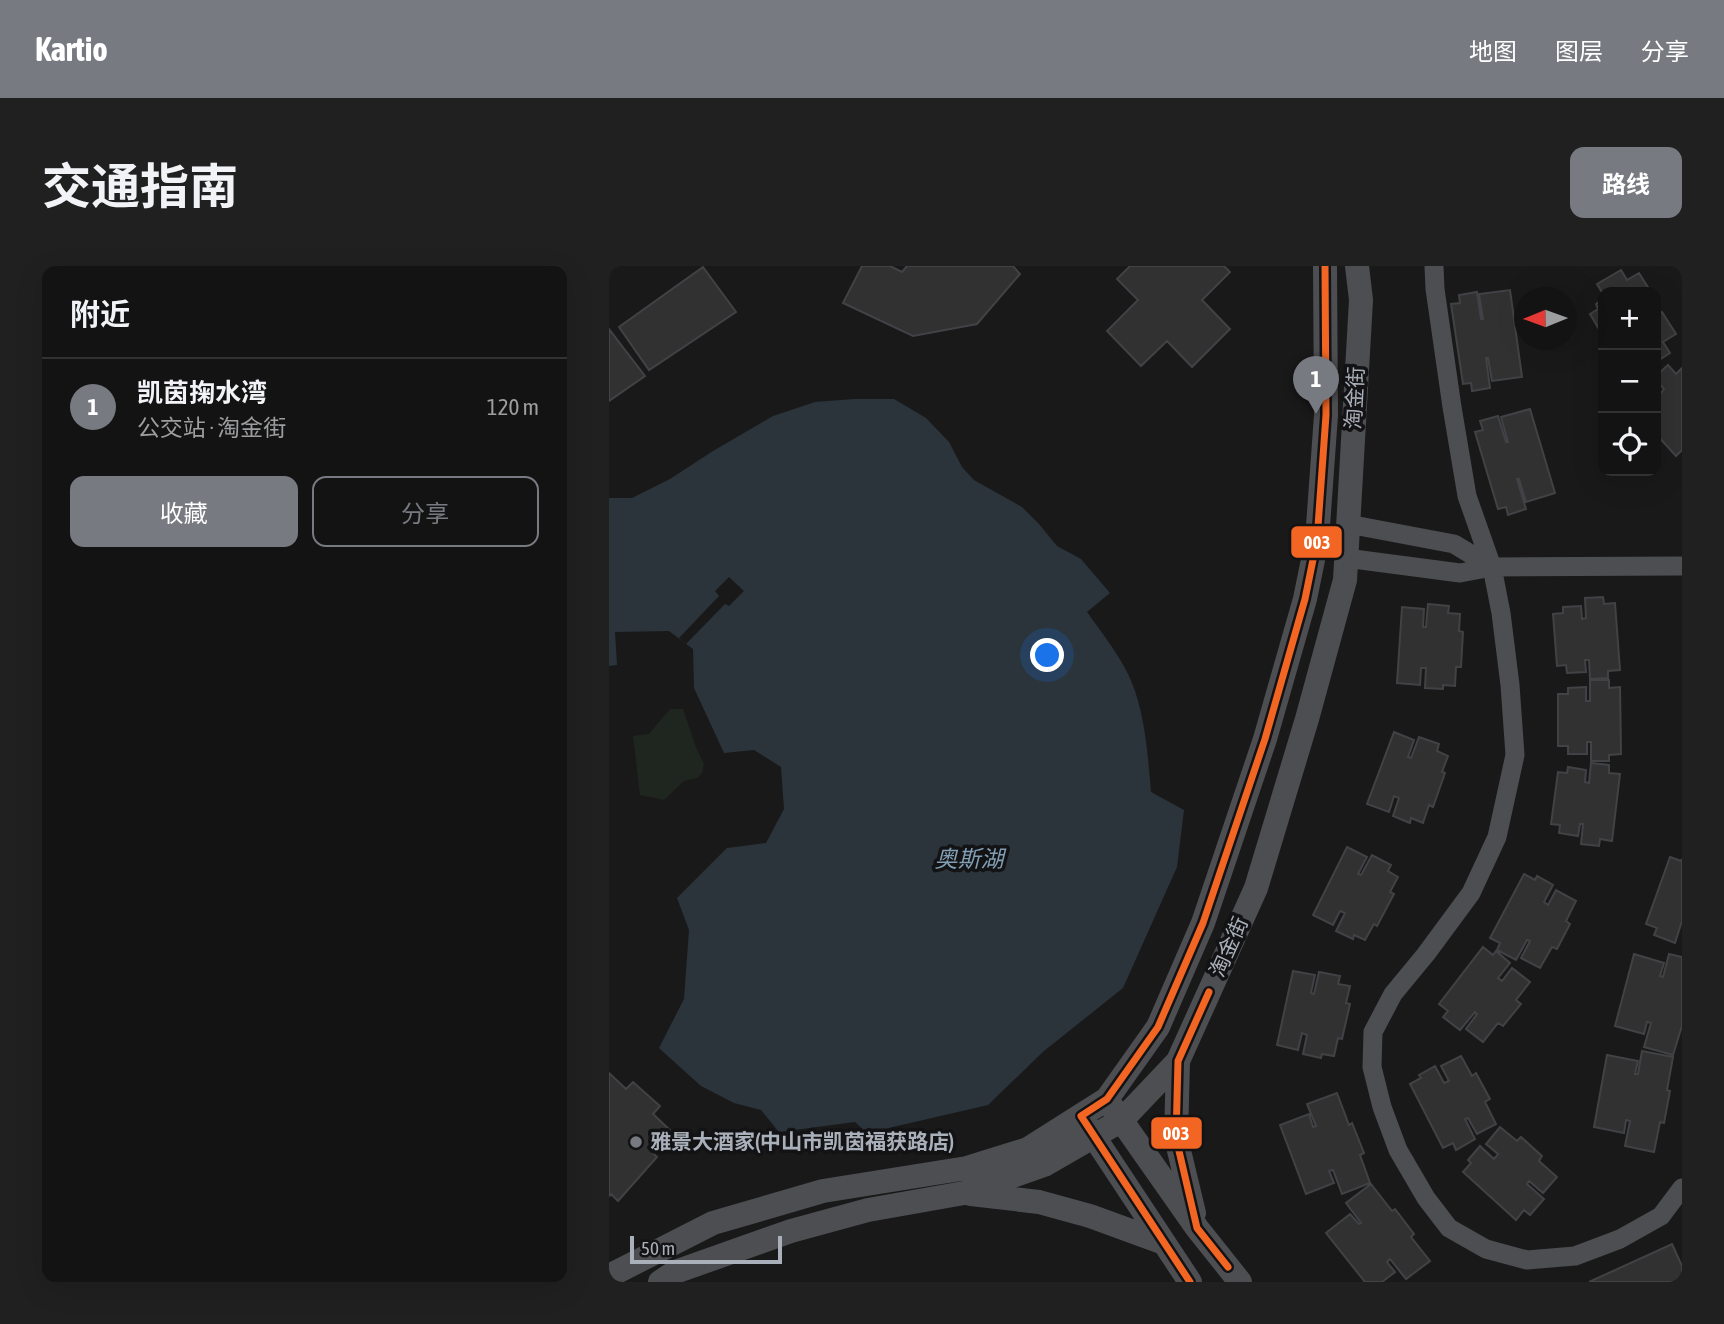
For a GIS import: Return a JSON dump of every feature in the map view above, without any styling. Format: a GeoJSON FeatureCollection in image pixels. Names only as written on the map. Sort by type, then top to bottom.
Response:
{"type":"FeatureCollection","features":[{"type":"Feature","properties":{"kind":"street","name":"淘金街"},"geometry":{"type":"LineString","coordinates":[[1107,1099],[1158,1027],[1203,923],[1265,739],[1305,599],[1317,540],[1326,415],[1325,266]]}},
{"type":"Feature","properties":{"kind":"street","name":"淘金街"},"geometry":{"type":"LineString","coordinates":[[660,1282],[675,1272],[791,1231],[868,1210],[964,1193],[1044,1165],[1087,1126],[1122,1120],[1178,1061],[1256,888],[1311,707],[1345,580],[1360,300],[1357,266]]}},
{"type":"Feature","properties":{"kind":"street"},"geometry":{"type":"LineString","coordinates":[[1434,266],[1448,381],[1467,496],[1492,567],[1501,613],[1515,755],[1497,837],[1471,892],[1393,994],[1373,1032],[1371,1067],[1398,1150],[1426,1198],[1449,1228],[1486,1249],[1527,1259],[1575,1256],[1620,1239],[1661,1216],[1682,1188]]}},
{"type":"Feature","properties":{"kind":"street"},"geometry":{"type":"LineString","coordinates":[[1317,540],[1454,544],[1492,567]]}},
{"type":"Feature","properties":{"kind":"street"},"geometry":{"type":"LineString","coordinates":[[1347,542],[1460,573],[1492,567],[1682,566]]}},
{"type":"Feature","properties":{"kind":"street"},"geometry":{"type":"LineString","coordinates":[[1178,1061],[1176,1138],[1197,1228]]}},
{"type":"Feature","properties":{"kind":"street"},"geometry":{"type":"LineString","coordinates":[[609,1276],[713,1223],[823,1191],[967,1168],[1028,1149],[1087,1126],[1107,1099],[1197,1228],[1240,1282]]}},
{"type":"Feature","properties":{"kind":"street"},"geometry":{"type":"LineString","coordinates":[[1087,1126],[1190,1282]]}},
{"type":"Feature","properties":{"kind":"street"},"geometry":{"type":"LineString","coordinates":[[964,1193],[1039,1202],[1090,1216],[1164,1243]]}},
{"type":"Feature","properties":{"kind":"shaded area"},"geometry":{"type":"Polygon","coordinates":[[[670,709],[683,709],[704,764],[702,773],[697,778],[684,781],[664,800],[640,795],[633,736],[649,734],[670,709]]]}},
{"type":"Feature","properties":{"kind":"water","name":"奥斯湖"},"geometry":{"type":"Polygon","coordinates":[[[894,399],[926,418],[949,442],[962,467],[974,480],[1022,507],[1057,546],[1081,559],[1110,593],[1087,612],[1120,660],[1135,691],[1144,728],[1151,792],[1184,810],[1177,867],[1123,988],[1044,1051],[988,1105],[867,1133],[855,1122],[779,1132],[761,1110],[734,1103],[701,1086],[659,1048],[684,999],[689,930],[677,898],[727,848],[766,843],[784,809],[781,767],[754,750],[724,753],[694,688],[693,649],[669,631],[615,632],[617,665],[609,666],[609,498],[632,498],[670,479],[773,416],[815,402],[894,399]]]}},
{"type":"Feature","properties":{"kind":"pier"},"geometry":{"type":"Polygon","coordinates":[[[729,577],[744,591],[729,606],[725,604],[686,644],[679,638],[719,596],[715,591],[729,577]]]}},
{"type":"Feature","properties":{"kind":"building"},"geometry":{"type":"Polygon","coordinates":[[[862,266],[890,266],[902,272],[907,266],[1013,266],[1020,274],[977,324],[913,336],[843,303],[862,266]]]}},
{"type":"Feature","properties":{"kind":"building"},"geometry":{"type":"Polygon","coordinates":[[[1130,266],[1224,266],[1230,272],[1202,300],[1230,329],[1192,367],[1167,341],[1141,366],[1107,331],[1138,300],[1117,279],[1130,266]]]}},
{"type":"Feature","properties":{"kind":"building"},"geometry":{"type":"Polygon","coordinates":[[[703,267],[736,312],[649,370],[619,327],[703,267]]]}},
{"type":"Feature","properties":{"kind":"building"},"geometry":{"type":"Polygon","coordinates":[[[1621,270],[1627,280],[1639,273],[1648,287],[1599,287],[1597,284],[1621,270]]]}},
{"type":"Feature","properties":{"kind":"building"},"geometry":{"type":"Polygon","coordinates":[[[1510,290],[1514,350],[1518,350],[1522,377],[1492,381],[1486,358],[1490,388],[1472,391],[1471,383],[1463,384],[1451,304],[1460,303],[1459,295],[1477,292],[1483,319],[1479,294],[1510,290]]]}},
{"type":"Feature","properties":{"kind":"building"},"geometry":{"type":"Polygon","coordinates":[[[1598,309],[1598,328],[1590,314],[1598,309]]]}},
{"type":"Feature","properties":{"kind":"building"},"geometry":{"type":"Polygon","coordinates":[[[1662,312],[1676,334],[1663,342],[1670,353],[1661,359],[1662,312]]]}},
{"type":"Feature","properties":{"kind":"building"},"geometry":{"type":"Polygon","coordinates":[[[609,329],[645,376],[609,401],[609,329]]]}},
{"type":"Feature","properties":{"kind":"building"},"geometry":{"type":"Polygon","coordinates":[[[1668,365],[1676,374],[1682,368],[1682,450],[1676,456],[1661,440],[1661,393],[1664,389],[1661,386],[1661,371],[1668,365]]]}},
{"type":"Feature","properties":{"kind":"building"},"geometry":{"type":"Polygon","coordinates":[[[1530,409],[1555,493],[1526,502],[1517,479],[1526,509],[1508,515],[1506,507],[1498,509],[1475,432],[1483,430],[1480,421],[1498,416],[1508,442],[1501,417],[1530,409]]]}},
{"type":"Feature","properties":{"kind":"building"},"geometry":{"type":"Polygon","coordinates":[[[1603,597],[1604,604],[1615,603],[1620,670],[1608,671],[1608,678],[1590,679],[1589,660],[1585,660],[1586,672],[1567,673],[1566,665],[1557,666],[1553,614],[1563,613],[1563,607],[1581,606],[1582,619],[1586,618],[1585,598],[1603,597]]]}},
{"type":"Feature","properties":{"kind":"building"},"geometry":{"type":"Polygon","coordinates":[[[1428,604],[1449,606],[1448,613],[1460,614],[1459,631],[1463,632],[1461,667],[1456,667],[1455,686],[1443,685],[1443,689],[1425,688],[1426,668],[1421,668],[1420,685],[1397,683],[1402,607],[1424,609],[1423,627],[1426,627],[1428,604]]]}},
{"type":"Feature","properties":{"kind":"building"},"geometry":{"type":"Polygon","coordinates":[[[1590,680],[1609,680],[1609,688],[1620,687],[1621,754],[1609,755],[1609,761],[1591,761],[1591,742],[1587,742],[1587,754],[1568,754],[1568,746],[1558,746],[1558,694],[1568,694],[1568,688],[1586,687],[1586,701],[1590,701],[1590,680]]]}},
{"type":"Feature","properties":{"kind":"building"},"geometry":{"type":"Polygon","coordinates":[[[1394,732],[1414,740],[1408,757],[1411,758],[1419,737],[1439,744],[1437,751],[1448,756],[1433,807],[1429,805],[1423,823],[1411,818],[1410,823],[1393,816],[1399,798],[1394,796],[1389,812],[1367,804],[1394,732]]]}},
{"type":"Feature","properties":{"kind":"building"},"geometry":{"type":"Polygon","coordinates":[[[1591,763],[1609,765],[1609,773],[1620,774],[1612,841],[1600,839],[1599,846],[1581,844],[1583,824],[1580,824],[1578,836],[1559,833],[1560,825],[1551,824],[1558,772],[1567,773],[1568,767],[1586,770],[1585,782],[1589,783],[1591,763]]]}},
{"type":"Feature","properties":{"kind":"building"},"geometry":{"type":"Polygon","coordinates":[[[1347,847],[1367,857],[1358,874],[1361,875],[1372,855],[1391,865],[1388,871],[1398,877],[1390,892],[1394,894],[1377,926],[1374,924],[1365,940],[1354,935],[1353,939],[1336,931],[1345,913],[1340,911],[1333,925],[1313,915],[1347,847]]]}},
{"type":"Feature","properties":{"kind":"building"},"geometry":{"type":"Polygon","coordinates":[[[1670,857],[1681,861],[1682,859],[1682,921],[1675,943],[1654,935],[1657,928],[1646,924],[1670,857]]]}},
{"type":"Feature","properties":{"kind":"building"},"geometry":{"type":"Polygon","coordinates":[[[1524,874],[1535,880],[1537,876],[1553,885],[1544,902],[1548,905],[1556,890],[1576,901],[1566,921],[1570,924],[1557,949],[1552,947],[1540,968],[1521,958],[1530,941],[1527,940],[1516,960],[1497,950],[1500,943],[1490,938],[1524,874]]]}},
{"type":"Feature","properties":{"kind":"building"},"geometry":{"type":"Polygon","coordinates":[[[1483,947],[1493,955],[1496,951],[1510,963],[1498,978],[1502,981],[1512,968],[1530,982],[1516,1000],[1521,1004],[1503,1026],[1498,1023],[1483,1042],[1466,1029],[1477,1014],[1475,1012],[1460,1030],[1443,1017],[1448,1011],[1439,1004],[1483,947]]]}},
{"type":"Feature","properties":{"kind":"building"},"geometry":{"type":"Polygon","coordinates":[[[1634,954],[1664,963],[1660,976],[1663,977],[1669,954],[1682,957],[1682,1026],[1673,1055],[1644,1047],[1651,1023],[1647,1022],[1644,1034],[1615,1026],[1634,954]]]}},
{"type":"Feature","properties":{"kind":"building"},"geometry":{"type":"Polygon","coordinates":[[[1293,971],[1315,975],[1311,993],[1314,994],[1319,972],[1340,976],[1338,984],[1350,986],[1346,1003],[1350,1004],[1342,1039],[1338,1038],[1334,1056],[1322,1054],[1321,1058],[1303,1054],[1307,1035],[1302,1033],[1298,1050],[1277,1045],[1293,971]]]}},
{"type":"Feature","properties":{"kind":"building"},"geometry":{"type":"Polygon","coordinates":[[[1642,1051],[1673,1057],[1664,1123],[1660,1122],[1654,1152],[1625,1146],[1630,1121],[1626,1120],[1624,1133],[1594,1127],[1607,1055],[1638,1061],[1635,1074],[1638,1074],[1642,1051]]]}},
{"type":"Feature","properties":{"kind":"building"},"geometry":{"type":"Polygon","coordinates":[[[1461,1056],[1472,1076],[1476,1073],[1490,1099],[1485,1102],[1496,1124],[1477,1134],[1468,1118],[1465,1119],[1475,1139],[1456,1150],[1453,1143],[1443,1148],[1410,1084],[1435,1066],[1444,1083],[1449,1081],[1441,1066],[1461,1056]]]}},
{"type":"Feature","properties":{"kind":"building","name":"雅景大酒家(中山市凯茵福获路店)"},"geometry":{"type":"Polygon","coordinates":[[[609,1073],[626,1089],[633,1082],[660,1106],[653,1114],[672,1132],[653,1153],[657,1157],[618,1201],[611,1194],[609,1196],[609,1073]]]}},
{"type":"Feature","properties":{"kind":"building"},"geometry":{"type":"Polygon","coordinates":[[[1337,1093],[1349,1125],[1352,1123],[1364,1153],[1360,1155],[1370,1183],[1342,1194],[1333,1170],[1329,1171],[1334,1183],[1306,1194],[1280,1125],[1309,1114],[1313,1127],[1316,1126],[1307,1104],[1337,1093]]]}},
{"type":"Feature","properties":{"kind":"building"},"geometry":{"type":"Polygon","coordinates":[[[1500,1127],[1517,1141],[1521,1137],[1542,1156],[1539,1161],[1557,1177],[1543,1193],[1529,1181],[1527,1184],[1544,1199],[1530,1215],[1524,1210],[1516,1220],[1463,1172],[1471,1163],[1468,1160],[1480,1146],[1494,1159],[1498,1154],[1486,1144],[1500,1127]]]}},
{"type":"Feature","properties":{"kind":"building"},"geometry":{"type":"Polygon","coordinates":[[[1371,1184],[1392,1211],[1395,1209],[1414,1234],[1411,1237],[1430,1261],[1406,1279],[1390,1259],[1387,1262],[1395,1272],[1382,1282],[1365,1282],[1326,1233],[1350,1214],[1361,1223],[1346,1203],[1371,1184]]]}},
{"type":"Feature","properties":{"kind":"building"},"geometry":{"type":"Polygon","coordinates":[[[1672,1244],[1682,1266],[1682,1282],[1589,1282],[1672,1244]]]}},
{"type":"Feature","properties":{"kind":"transit line","name":"003"},"geometry":{"type":"LineString","coordinates":[[1190,1282],[1081,1116],[1107,1099],[1158,1027],[1203,923],[1265,739],[1305,599],[1317,540],[1326,415],[1325,266]]}},
{"type":"Feature","properties":{"kind":"transit line","name":"003"},"geometry":{"type":"LineString","coordinates":[[1209,992],[1178,1061],[1176,1138],[1197,1228],[1228,1267]]}},
{"type":"Feature","properties":{"kind":"place","name":"凯茵掬水湾"},"geometry":{"type":"Point","coordinates":[1316,414]}},
{"type":"Feature","properties":{"kind":"place","name":"雅景大酒家(中山市凯茵福获路店)"},"geometry":{"type":"Point","coordinates":[636,1142]}}]}
